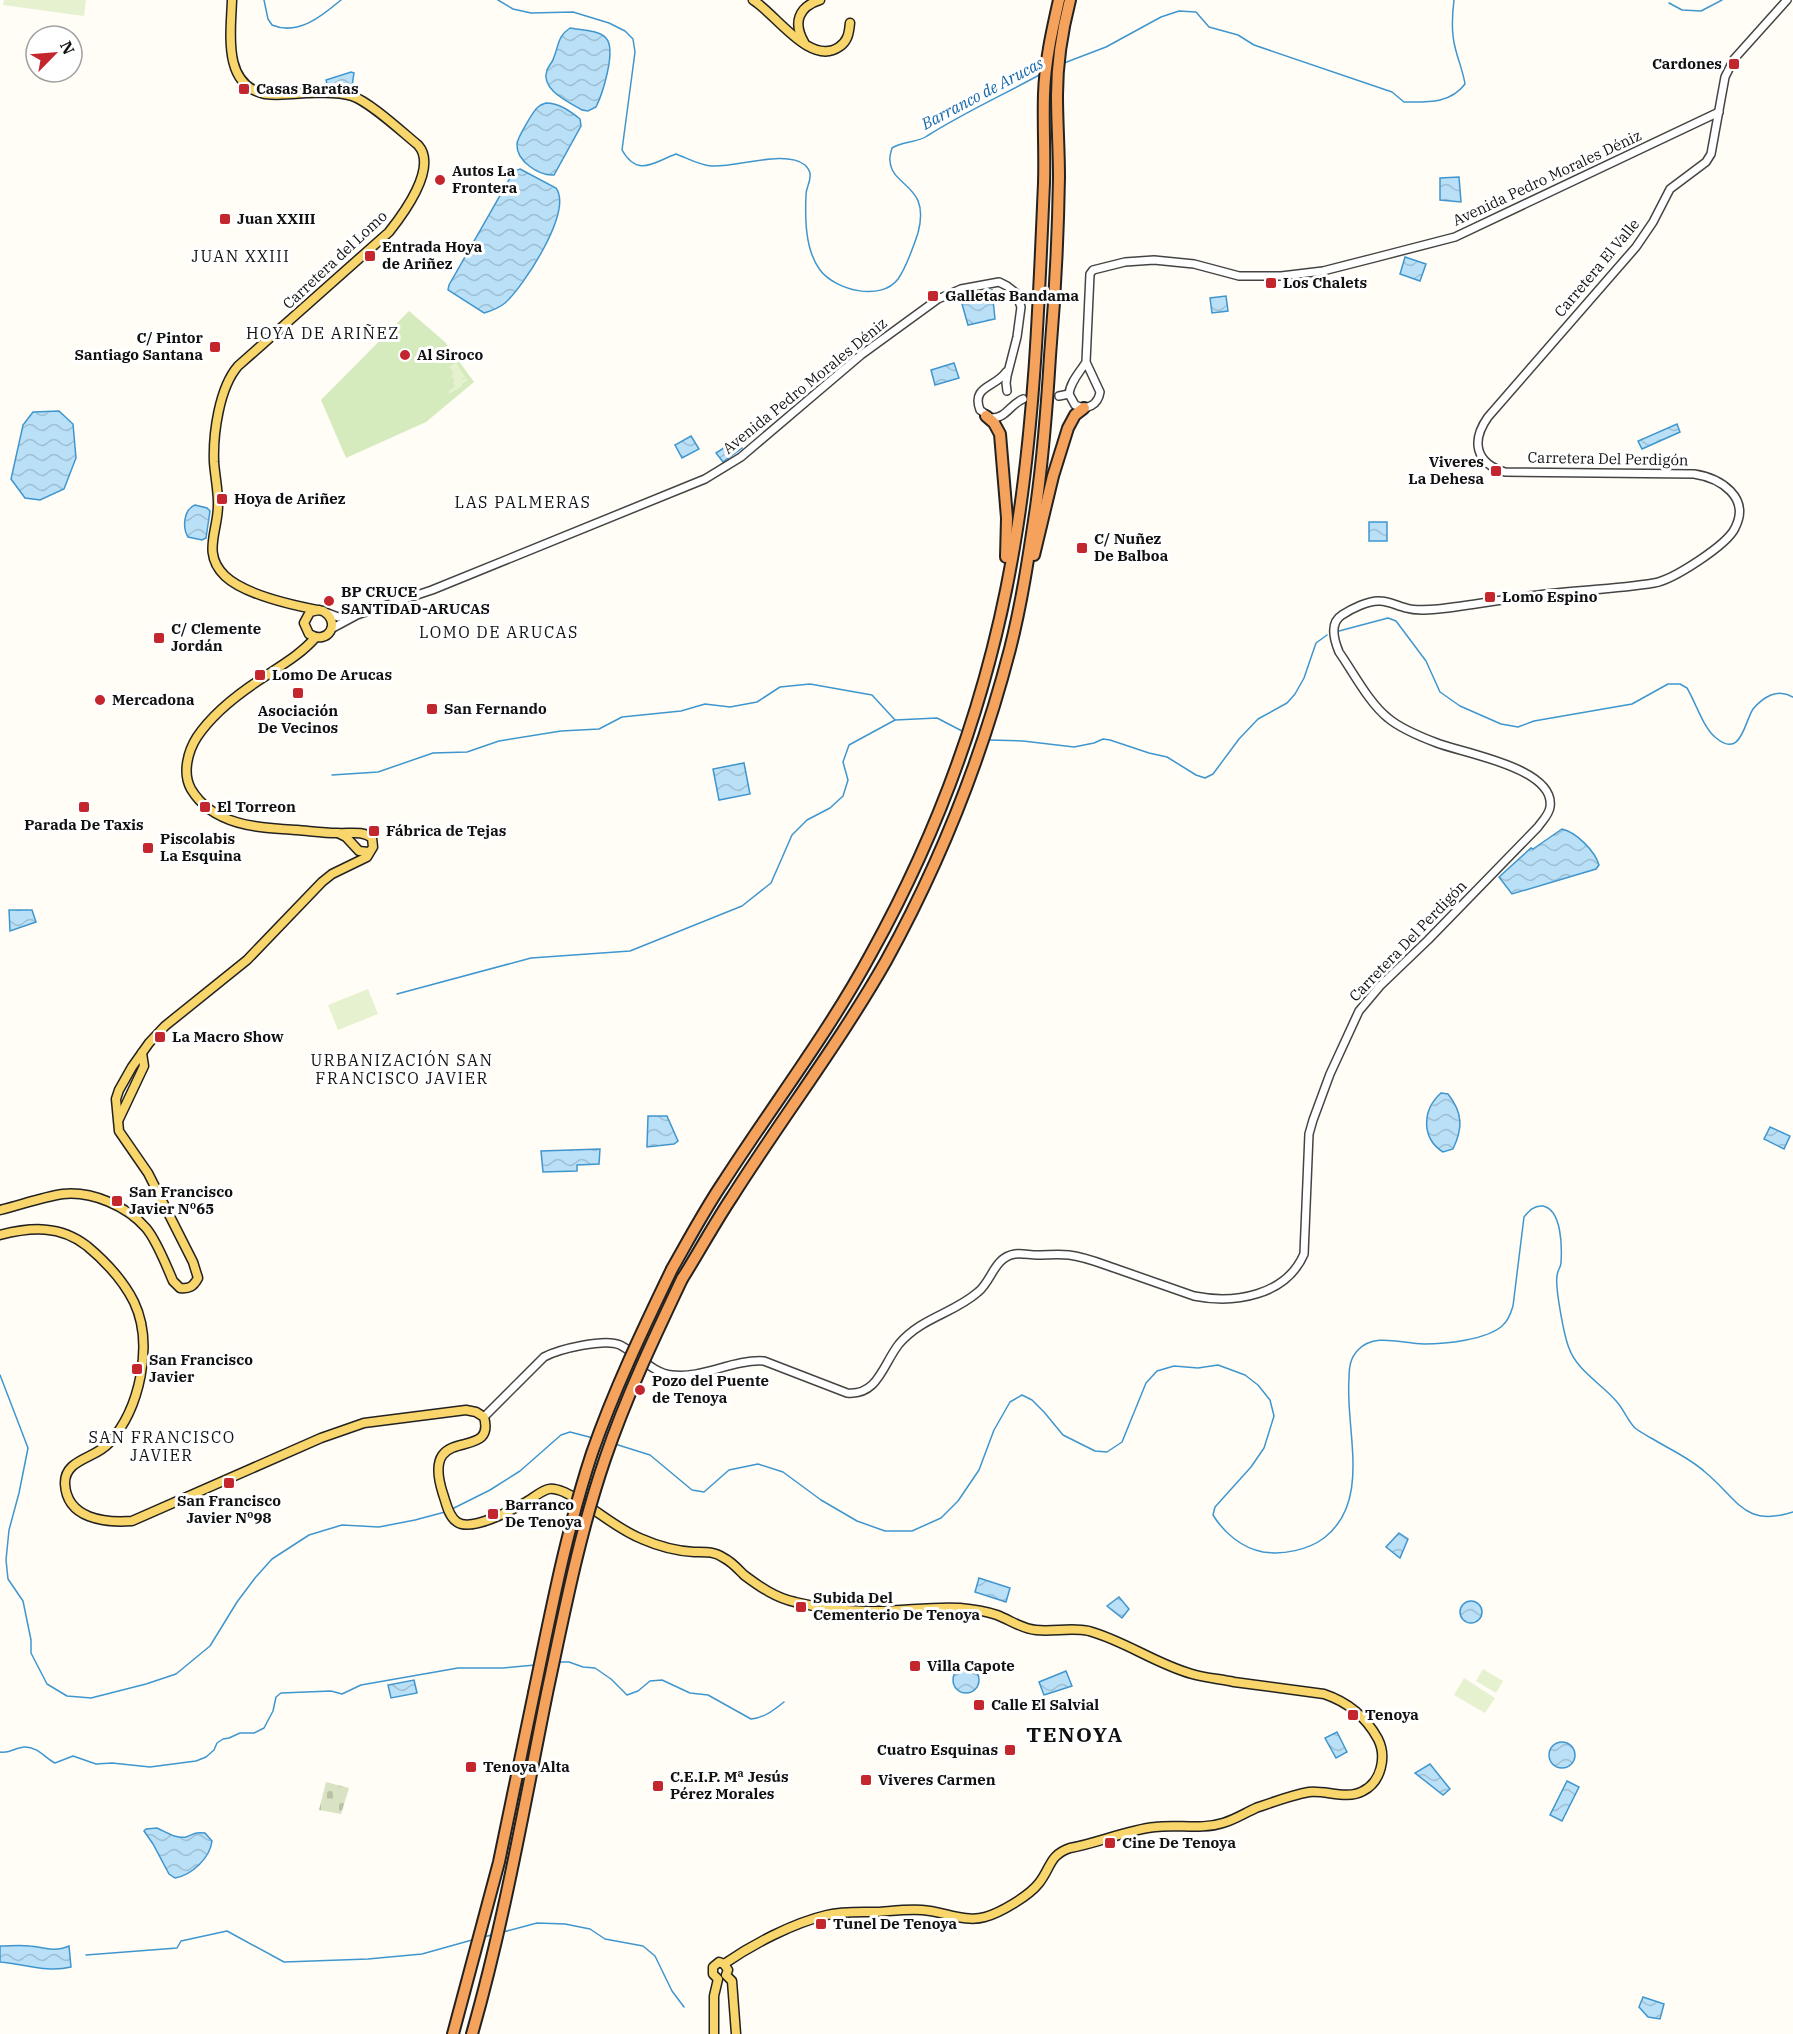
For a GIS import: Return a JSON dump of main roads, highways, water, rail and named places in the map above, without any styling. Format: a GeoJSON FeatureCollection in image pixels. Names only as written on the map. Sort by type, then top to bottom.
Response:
{"type":"FeatureCollection","features":[{"type":"Feature","properties":{"kind":"highway"},"geometry":{"type":"LineString","coordinates":[[1024,593],[1047,396],[1059,177],[1057,92],[1059,56],[1070,0]]}},
{"type":"Feature","properties":{"kind":"highway"},"geometry":{"type":"LineString","coordinates":[[453,2034],[499,1862],[562,1556],[593,1453],[629,1360],[672,1269],[721,1185],[872,954],[921,859],[953,779],[979,699],[999,623],[1023,488],[1035,350],[1044,179],[1043,131],[1047,60],[1055,2]]}},
{"type":"Feature","properties":{"kind":"highway"},"geometry":{"type":"LineString","coordinates":[[480,2034],[574,1562],[605,1459],[641,1366],[682,1279],[731,1198],[834,1043],[885,961],[933,868],[968,784],[988,723],[1010,650],[1053,476],[1068,428],[1075,415],[1084,408]]}},
{"type":"Feature","properties":{"kind":"highway"},"geometry":{"type":"LineString","coordinates":[[986,416],[994,423],[1000,434],[1002,451],[1008,541],[1004,591]]}},
{"type":"Feature","properties":{"kind":"highway"},"geometry":{"type":"LineString","coordinates":[[446,2034],[465,1984]]}},
{"type":"Feature","properties":{"kind":"highway"},"geometry":{"type":"LineString","coordinates":[[472,2034],[489,1984]]}},
{"type":"Feature","properties":{"kind":"main road","name":"Carretera del Lomo"},"geometry":{"type":"LineString","coordinates":[[232,0],[230,52],[235,70],[246,83],[254,89],[269,94],[333,93],[354,97],[418,145],[425,154],[426,160],[416,190],[406,209],[389,232],[238,366],[222,398],[214,460],[218,504],[211,551],[214,562],[225,577],[242,586],[277,600],[321,610]]}},
{"type":"Feature","properties":{"kind":"main road"},"geometry":{"type":"LineString","coordinates":[[753,0],[762,5],[794,38],[814,50],[834,50],[844,44],[849,34],[850,23]]}},
{"type":"Feature","properties":{"kind":"main road"},"geometry":{"type":"LineString","coordinates":[[805,45],[798,31],[799,17],[804,8],[820,0]]}},
{"type":"Feature","properties":{"kind":"main road"},"geometry":{"type":"LineString","coordinates":[[293,604],[302,611],[305,627],[312,636]]}},
{"type":"Feature","properties":{"kind":"main road"},"geometry":{"type":"LineString","coordinates":[[305,619],[310,612],[321,610],[331,618],[331,629],[327,635],[312,636]]}},
{"type":"Feature","properties":{"kind":"main road"},"geometry":{"type":"LineString","coordinates":[[312,636],[307,647],[242,692],[211,720],[193,745],[187,764],[188,777],[192,790],[202,803],[227,819],[252,827],[370,835],[374,841],[367,857],[347,866]]}},
{"type":"Feature","properties":{"kind":"main road"},"geometry":{"type":"LineString","coordinates":[[340,834],[362,853],[369,852]]}},
{"type":"Feature","properties":{"kind":"main road"},"geometry":{"type":"LineString","coordinates":[[0,1210],[62,1194],[97,1198],[118,1206],[148,1229],[173,1281],[180,1288],[194,1286],[198,1278],[193,1262],[148,1173],[119,1131],[116,1099],[119,1090],[149,1043],[165,1026],[263,945],[278,926],[322,882],[354,860],[358,837],[363,834]]}},
{"type":"Feature","properties":{"kind":"main road"},"geometry":{"type":"LineString","coordinates":[[0,1235],[24,1229],[44,1229],[67,1234],[94,1252],[121,1280],[134,1301],[140,1319],[143,1361],[141,1381],[133,1401],[109,1444],[97,1454],[78,1461],[69,1468],[65,1482],[67,1496],[77,1510],[93,1520],[132,1521],[321,1438],[364,1423],[466,1410],[484,1417],[486,1426],[484,1435],[475,1442],[452,1447],[445,1451],[437,1469],[451,1516],[456,1522],[476,1523],[512,1509],[541,1491],[552,1488],[577,1499],[642,1539],[669,1548],[693,1552],[708,1551],[723,1557],[766,1590],[794,1602],[819,1607],[869,1611],[960,1608],[998,1615],[1033,1630],[1089,1631],[1195,1676],[1324,1694],[1340,1699],[1354,1708],[1374,1732],[1380,1744],[1380,1770],[1371,1786],[1362,1792],[1354,1794],[1310,1792],[1258,1808],[1223,1823],[1191,1827],[1153,1827],[1059,1851],[1037,1886],[994,1914],[982,1918],[972,1919],[921,1910],[828,1915],[750,1946],[724,1964],[717,1963],[713,1967],[713,1974],[732,1981],[736,2034]]}},
{"type":"Feature","properties":{"kind":"main road"},"geometry":{"type":"LineString","coordinates":[[714,2034],[714,1996],[722,1977],[728,1970],[724,1964]]}},
{"type":"Feature","properties":{"kind":"water"},"geometry":{"type":"Polygon","coordinates":[[[570,28],[599,33],[606,38],[609,44],[609,62],[602,93],[596,107],[588,111],[563,99],[548,84],[546,77],[561,37],[570,28]]]}},
{"type":"Feature","properties":{"kind":"water"},"geometry":{"type":"Polygon","coordinates":[[[354,73],[352,86],[328,88],[326,80],[354,73]]]}},
{"type":"Feature","properties":{"kind":"water"},"geometry":{"type":"Polygon","coordinates":[[[546,103],[568,110],[580,119],[581,126],[554,175],[535,170],[524,162],[517,144],[529,119],[538,107],[546,103]]]}},
{"type":"Feature","properties":{"kind":"water"},"geometry":{"type":"Polygon","coordinates":[[[520,169],[556,188],[559,199],[558,213],[544,248],[523,281],[505,303],[484,313],[448,290],[449,285],[514,171],[520,169]]]}},
{"type":"Feature","properties":{"kind":"water"},"geometry":{"type":"Polygon","coordinates":[[[1459,177],[1461,202],[1440,200],[1440,178],[1459,177]]]}},
{"type":"Feature","properties":{"kind":"water"},"geometry":{"type":"Polygon","coordinates":[[[1405,257],[1426,264],[1420,281],[1400,274],[1405,257]]]}},
{"type":"Feature","properties":{"kind":"water"},"geometry":{"type":"Polygon","coordinates":[[[992,290],[995,319],[968,325],[960,297],[992,290]]]}},
{"type":"Feature","properties":{"kind":"water"},"geometry":{"type":"Polygon","coordinates":[[[1226,296],[1228,311],[1212,313],[1210,298],[1226,296]]]}},
{"type":"Feature","properties":{"kind":"water"},"geometry":{"type":"Polygon","coordinates":[[[954,363],[959,378],[935,385],[931,370],[954,363]]]}},
{"type":"Feature","properties":{"kind":"water"},"geometry":{"type":"Polygon","coordinates":[[[59,411],[73,424],[76,458],[64,489],[40,500],[25,498],[11,479],[23,425],[33,412],[59,411]]]}},
{"type":"Feature","properties":{"kind":"water"},"geometry":{"type":"Polygon","coordinates":[[[1677,424],[1680,432],[1642,449],[1638,441],[1677,424]]]}},
{"type":"Feature","properties":{"kind":"water"},"geometry":{"type":"Polygon","coordinates":[[[691,436],[699,449],[682,458],[675,445],[691,436]]]}},
{"type":"Feature","properties":{"kind":"water"},"geometry":{"type":"Polygon","coordinates":[[[736,440],[742,448],[723,462],[716,453],[736,440]]]}},
{"type":"Feature","properties":{"kind":"water"},"geometry":{"type":"Polygon","coordinates":[[[195,505],[210,511],[206,538],[202,540],[188,537],[185,528],[186,514],[195,505]]]}},
{"type":"Feature","properties":{"kind":"water"},"geometry":{"type":"Polygon","coordinates":[[[1369,522],[1387,522],[1387,541],[1369,541],[1369,522]]]}},
{"type":"Feature","properties":{"kind":"water"},"geometry":{"type":"Polygon","coordinates":[[[744,763],[750,794],[719,800],[713,769],[744,763]]]}},
{"type":"Feature","properties":{"kind":"water"},"geometry":{"type":"Polygon","coordinates":[[[1562,829],[1579,838],[1589,848],[1599,865],[1596,869],[1512,894],[1499,877],[1531,848],[1533,849],[1562,829]]]}},
{"type":"Feature","properties":{"kind":"water"},"geometry":{"type":"Polygon","coordinates":[[[9,910],[32,910],[36,922],[10,931],[9,910]]]}},
{"type":"Feature","properties":{"kind":"water"},"geometry":{"type":"Polygon","coordinates":[[[1441,1093],[1448,1094],[1453,1101],[1460,1121],[1459,1134],[1453,1149],[1443,1152],[1431,1139],[1427,1124],[1430,1107],[1441,1093]]]}},
{"type":"Feature","properties":{"kind":"water"},"geometry":{"type":"Polygon","coordinates":[[[648,1116],[667,1116],[678,1141],[674,1144],[647,1147],[648,1116]]]}},
{"type":"Feature","properties":{"kind":"water"},"geometry":{"type":"Polygon","coordinates":[[[1770,1127],[1790,1136],[1784,1149],[1764,1139],[1770,1127]]]}},
{"type":"Feature","properties":{"kind":"water"},"geometry":{"type":"Polygon","coordinates":[[[600,1149],[599,1164],[577,1165],[577,1171],[543,1172],[541,1151],[600,1149]]]}},
{"type":"Feature","properties":{"kind":"water"},"geometry":{"type":"Polygon","coordinates":[[[1399,1533],[1408,1539],[1400,1558],[1386,1547],[1399,1533]]]}},
{"type":"Feature","properties":{"kind":"water"},"geometry":{"type":"Polygon","coordinates":[[[979,1578],[1010,1588],[1006,1602],[975,1592],[979,1578]]]}},
{"type":"Feature","properties":{"kind":"water"},"geometry":{"type":"Polygon","coordinates":[[[1119,1597],[1129,1609],[1122,1618],[1107,1606],[1119,1597]]]}},
{"type":"Feature","properties":{"kind":"water"},"geometry":{"type":"Polygon","coordinates":[[[1471,1601],[1479,1604],[1482,1612],[1479,1620],[1471,1623],[1463,1620],[1460,1612],[1463,1604],[1471,1601]]]}},
{"type":"Feature","properties":{"kind":"water"},"geometry":{"type":"Polygon","coordinates":[[[966,1667],[975,1671],[979,1680],[975,1689],[966,1693],[957,1689],[953,1680],[957,1671],[966,1667]]]}},
{"type":"Feature","properties":{"kind":"water"},"geometry":{"type":"Polygon","coordinates":[[[1066,1671],[1072,1686],[1044,1695],[1039,1682],[1066,1671]]]}},
{"type":"Feature","properties":{"kind":"water"},"geometry":{"type":"Polygon","coordinates":[[[414,1680],[417,1693],[391,1698],[388,1685],[414,1680]]]}},
{"type":"Feature","properties":{"kind":"water"},"geometry":{"type":"Polygon","coordinates":[[[1337,1732],[1347,1752],[1336,1758],[1325,1738],[1337,1732]]]}},
{"type":"Feature","properties":{"kind":"water"},"geometry":{"type":"Polygon","coordinates":[[[1562,1742],[1571,1746],[1575,1755],[1571,1764],[1562,1768],[1553,1764],[1549,1755],[1553,1746],[1562,1742]]]}},
{"type":"Feature","properties":{"kind":"water"},"geometry":{"type":"Polygon","coordinates":[[[1430,1764],[1450,1789],[1443,1795],[1415,1773],[1430,1764]]]}},
{"type":"Feature","properties":{"kind":"water"},"geometry":{"type":"Polygon","coordinates":[[[1567,1781],[1579,1787],[1562,1821],[1550,1815],[1567,1781]]]}},
{"type":"Feature","properties":{"kind":"water"},"geometry":{"type":"Polygon","coordinates":[[[157,1828],[179,1837],[205,1833],[212,1841],[208,1854],[194,1869],[175,1878],[169,1874],[144,1831],[157,1828]]]}},
{"type":"Feature","properties":{"kind":"water"},"geometry":{"type":"Polygon","coordinates":[[[0,1946],[53,1949],[69,1946],[71,1967],[45,1969],[0,1962],[0,1946]]]}},
{"type":"Feature","properties":{"kind":"water"},"geometry":{"type":"Polygon","coordinates":[[[1643,1997],[1664,2004],[1660,2019],[1648,2017],[1639,2007],[1643,1997]]]}},
{"type":"Feature","properties":{"kind":"waterway","name":"Barranco de Arucas"},"geometry":{"type":"LineString","coordinates":[[264,0],[268,19],[272,25],[282,28],[309,23],[341,0]]}},
{"type":"Feature","properties":{"kind":"waterway","name":"Barranco de Arucas"},"geometry":{"type":"LineString","coordinates":[[498,0],[513,9],[531,13],[573,12],[609,23],[625,31],[633,39],[635,52],[622,150],[634,164],[647,166],[676,154],[711,166],[773,159],[796,161],[805,165],[810,175],[806,195],[806,214],[811,253],[820,270],[827,277],[858,291],[881,290],[898,279],[918,233],[921,217],[919,205],[910,189],[892,170],[890,159],[892,148],[923,138],[1041,74]]}},
{"type":"Feature","properties":{"kind":"waterway","name":"Barranco de Arucas"},"geometry":{"type":"LineString","coordinates":[[1064,63],[1106,47],[1161,17],[1179,11],[1196,12],[1209,27],[1238,35],[1254,45],[1392,92],[1404,102],[1438,100],[1459,91],[1465,84],[1453,36],[1454,0]]}},
{"type":"Feature","properties":{"kind":"waterway","name":"Barranco de Arucas"},"geometry":{"type":"LineString","coordinates":[[1669,3],[1682,10],[1701,11],[1722,0]]}},
{"type":"Feature","properties":{"kind":"waterway"},"geometry":{"type":"LineString","coordinates":[[1339,631],[1388,618],[1396,621],[1426,661],[1440,692],[1460,706],[1501,724],[1518,727],[1534,721],[1632,704],[1668,684],[1680,684],[1687,688],[1711,733],[1724,743],[1731,744],[1740,737],[1753,709],[1761,701],[1777,693],[1793,697]]}},
{"type":"Feature","properties":{"kind":"waterway"},"geometry":{"type":"LineString","coordinates":[[989,740],[1074,747],[1103,739],[1110,740],[1167,757],[1205,778],[1213,774],[1239,739],[1258,719],[1287,703],[1295,694],[1304,678],[1316,643],[1327,635]]}},
{"type":"Feature","properties":{"kind":"waterway"},"geometry":{"type":"LineString","coordinates":[[332,775],[378,772],[433,753],[467,752],[499,741],[561,731],[599,729],[622,717],[681,711],[705,704],[730,707],[757,702],[780,687],[810,684],[872,695],[895,720]]}},
{"type":"Feature","properties":{"kind":"waterway"},"geometry":{"type":"LineString","coordinates":[[397,994],[531,958],[630,951],[742,906],[771,883],[792,835],[807,820],[830,808],[843,796],[848,780],[843,762],[849,745],[895,720],[937,718],[962,731]]}},
{"type":"Feature","properties":{"kind":"waterway","name":"Barranco De Tenoya"},"geometry":{"type":"LineString","coordinates":[[615,1444],[650,1455],[692,1490],[704,1492],[729,1470],[758,1464],[783,1472],[821,1500],[857,1521],[885,1531],[912,1531],[941,1518],[958,1501],[979,1470],[994,1430],[1010,1402],[1022,1395],[1032,1400],[1063,1435],[1095,1451],[1107,1452],[1122,1442],[1146,1383],[1157,1371],[1174,1366],[1198,1368],[1218,1365],[1245,1375],[1258,1385],[1270,1400],[1274,1416],[1264,1448],[1251,1467],[1215,1507],[1213,1515],[1228,1534],[1248,1547],[1271,1553],[1295,1551],[1311,1546],[1324,1538],[1339,1523],[1348,1505],[1353,1464],[1349,1375],[1350,1363],[1355,1353],[1372,1341],[1389,1340],[1424,1344],[1454,1342],[1486,1335],[1502,1326],[1508,1319],[1513,1306],[1524,1217],[1534,1207],[1543,1206],[1554,1214],[1560,1230],[1561,1265],[1557,1282],[1562,1323],[1567,1342],[1578,1364],[1611,1395],[1635,1428],[1699,1467],[1743,1508],[1763,1516],[1777,1516],[1793,1512]]}},
{"type":"Feature","properties":{"kind":"waterway","name":"Barranco De Tenoya"},"geometry":{"type":"LineString","coordinates":[[0,1375],[28,1448],[9,1530],[6,1560],[8,1579],[23,1601],[31,1640],[31,1653],[47,1684],[67,1696],[91,1698],[176,1674],[210,1646],[237,1602],[272,1559],[309,1535],[342,1525],[379,1527],[445,1512]]}},
{"type":"Feature","properties":{"kind":"waterway","name":"Barranco De Tenoya"},"geometry":{"type":"LineString","coordinates":[[452,1509],[490,1490],[520,1471],[561,1435],[570,1432],[593,1438]]}},
{"type":"Feature","properties":{"kind":"waterway"},"geometry":{"type":"LineString","coordinates":[[557,1662],[569,1662],[595,1668],[611,1679],[627,1695],[638,1691],[650,1681],[662,1680],[690,1693],[708,1695],[751,1719],[773,1711],[784,1702]]}},
{"type":"Feature","properties":{"kind":"waterway"},"geometry":{"type":"LineString","coordinates":[[0,1752],[30,1747],[55,1763],[73,1756],[96,1764],[112,1763],[150,1767],[196,1761],[206,1757],[223,1739],[240,1733],[254,1733],[264,1728],[273,1711],[276,1697],[281,1693],[331,1691],[342,1694],[361,1685],[458,1668],[535,1665]]}},
{"type":"Feature","properties":{"kind":"waterway"},"geometry":{"type":"LineString","coordinates":[[503,1932],[537,1923],[565,1924],[590,1929],[605,1939],[643,1946],[655,1956],[672,1991],[684,2007]]}},
{"type":"Feature","properties":{"kind":"waterway"},"geometry":{"type":"LineString","coordinates":[[86,1955],[177,1948],[181,1941],[227,1931],[284,1962],[368,1959],[422,1954],[472,1940]]}},
{"type":"Feature","properties":{"kind":"waterway"},"geometry":{"type":"LineString","coordinates":[[483,1937],[492,1935]]}},
{"type":"Feature","properties":{"kind":"tunnel"},"geometry":{"type":"LineString","coordinates":[[1023,399],[1059,396]]}},
{"type":"Feature","properties":{"kind":"place","name":"Cardones"},"geometry":{"type":"Point","coordinates":[1734,64]}},
{"type":"Feature","properties":{"kind":"place","name":"Casas Baratas"},"geometry":{"type":"Point","coordinates":[244,89]}},
{"type":"Feature","properties":{"kind":"place","name":"Autos La Frontera"},"geometry":{"type":"Point","coordinates":[440,180]}},
{"type":"Feature","properties":{"kind":"place","name":"Juan XXIII"},"geometry":{"type":"Point","coordinates":[225,219]}},
{"type":"Feature","properties":{"kind":"place","name":"Entrada Hoya de Ariñez"},"geometry":{"type":"Point","coordinates":[370,256]}},
{"type":"Feature","properties":{"kind":"place","name":"Los Chalets"},"geometry":{"type":"Point","coordinates":[1271,283]}},
{"type":"Feature","properties":{"kind":"place","name":"Galletas Bandama"},"geometry":{"type":"Point","coordinates":[933,296]}},
{"type":"Feature","properties":{"kind":"place","name":"C/ Pintor Santiago Santana"},"geometry":{"type":"Point","coordinates":[215,347]}},
{"type":"Feature","properties":{"kind":"place","name":"Al Siroco"},"geometry":{"type":"Point","coordinates":[405,355]}},
{"type":"Feature","properties":{"kind":"place","name":"Viveres La Dehesa"},"geometry":{"type":"Point","coordinates":[1496,471]}},
{"type":"Feature","properties":{"kind":"place","name":"Hoya de Ariñez"},"geometry":{"type":"Point","coordinates":[222,499]}},
{"type":"Feature","properties":{"kind":"place","name":"C/ Nuñez De Balboa"},"geometry":{"type":"Point","coordinates":[1082,548]}},
{"type":"Feature","properties":{"kind":"place","name":"Lomo Espino"},"geometry":{"type":"Point","coordinates":[1490,597]}},
{"type":"Feature","properties":{"kind":"place","name":"BP CRUCE SANTIDAD-ARUCAS"},"geometry":{"type":"Point","coordinates":[329,601]}},
{"type":"Feature","properties":{"kind":"place","name":"C/ Clemente Jordán"},"geometry":{"type":"Point","coordinates":[159,638]}},
{"type":"Feature","properties":{"kind":"place","name":"Lomo De Arucas"},"geometry":{"type":"Point","coordinates":[260,675]}},
{"type":"Feature","properties":{"kind":"place","name":"Asociación De Vecinos"},"geometry":{"type":"Point","coordinates":[298,693]}},
{"type":"Feature","properties":{"kind":"place","name":"Mercadona"},"geometry":{"type":"Point","coordinates":[100,700]}},
{"type":"Feature","properties":{"kind":"place","name":"San Fernando"},"geometry":{"type":"Point","coordinates":[432,709]}},
{"type":"Feature","properties":{"kind":"place","name":"Parada De Taxis"},"geometry":{"type":"Point","coordinates":[84,807]}},
{"type":"Feature","properties":{"kind":"place","name":"El Torreon"},"geometry":{"type":"Point","coordinates":[205,807]}},
{"type":"Feature","properties":{"kind":"place","name":"Fábrica de Tejas"},"geometry":{"type":"Point","coordinates":[374,831]}},
{"type":"Feature","properties":{"kind":"place","name":"Piscolabis La Esquina"},"geometry":{"type":"Point","coordinates":[148,848]}},
{"type":"Feature","properties":{"kind":"place","name":"La Macro Show"},"geometry":{"type":"Point","coordinates":[160,1037]}},
{"type":"Feature","properties":{"kind":"place","name":"San Francisco Javier Nº65"},"geometry":{"type":"Point","coordinates":[117,1201]}},
{"type":"Feature","properties":{"kind":"place","name":"San Francisco Javier"},"geometry":{"type":"Point","coordinates":[137,1369]}},
{"type":"Feature","properties":{"kind":"place","name":"Pozo del Puente de Tenoya"},"geometry":{"type":"Point","coordinates":[640,1390]}},
{"type":"Feature","properties":{"kind":"place","name":"San Francisco Javier Nº98"},"geometry":{"type":"Point","coordinates":[229,1483]}},
{"type":"Feature","properties":{"kind":"place","name":"Barranco De Tenoya"},"geometry":{"type":"Point","coordinates":[493,1514]}},
{"type":"Feature","properties":{"kind":"place","name":"Subida Del Cementerio De Tenoya"},"geometry":{"type":"Point","coordinates":[801,1607]}},
{"type":"Feature","properties":{"kind":"place","name":"Villa Capote"},"geometry":{"type":"Point","coordinates":[915,1666]}},
{"type":"Feature","properties":{"kind":"place","name":"Calle El Salvial"},"geometry":{"type":"Point","coordinates":[979,1705]}},
{"type":"Feature","properties":{"kind":"place","name":"Tenoya"},"geometry":{"type":"Point","coordinates":[1353,1715]}},
{"type":"Feature","properties":{"kind":"place","name":"Cuatro Esquinas"},"geometry":{"type":"Point","coordinates":[1010,1750]}},
{"type":"Feature","properties":{"kind":"place","name":"Tenoya Alta"},"geometry":{"type":"Point","coordinates":[471,1767]}},
{"type":"Feature","properties":{"kind":"place","name":"Viveres Carmen"},"geometry":{"type":"Point","coordinates":[866,1780]}},
{"type":"Feature","properties":{"kind":"place","name":"C.E.I.P. Mª Jesús Pérez Morales"},"geometry":{"type":"Point","coordinates":[658,1786]}},
{"type":"Feature","properties":{"kind":"place","name":"Cine De Tenoya"},"geometry":{"type":"Point","coordinates":[1110,1843]}},
{"type":"Feature","properties":{"kind":"place","name":"Tunel De Tenoya"},"geometry":{"type":"Point","coordinates":[821,1924]}},
{"type":"Feature","properties":{"kind":"district","name":"JUAN XXIII"},"geometry":{"type":"Point","coordinates":[241,256]}},
{"type":"Feature","properties":{"kind":"district","name":"HOYA DE ARIÑEZ"},"geometry":{"type":"Point","coordinates":[323,333]}},
{"type":"Feature","properties":{"kind":"district","name":"LAS PALMERAS"},"geometry":{"type":"Point","coordinates":[523,502]}},
{"type":"Feature","properties":{"kind":"district","name":"LOMO DE ARUCAS"},"geometry":{"type":"Point","coordinates":[499,632]}},
{"type":"Feature","properties":{"kind":"district","name":"URBANIZACIÓN SAN FRANCISCO JAVIER"},"geometry":{"type":"Point","coordinates":[402,1069]}},
{"type":"Feature","properties":{"kind":"district","name":"SAN FRANCISCO JAVIER"},"geometry":{"type":"Point","coordinates":[162,1446]}},
{"type":"Feature","properties":{"kind":"district","name":"TENOYA"},"geometry":{"type":"Point","coordinates":[1075,1735]}}]}
